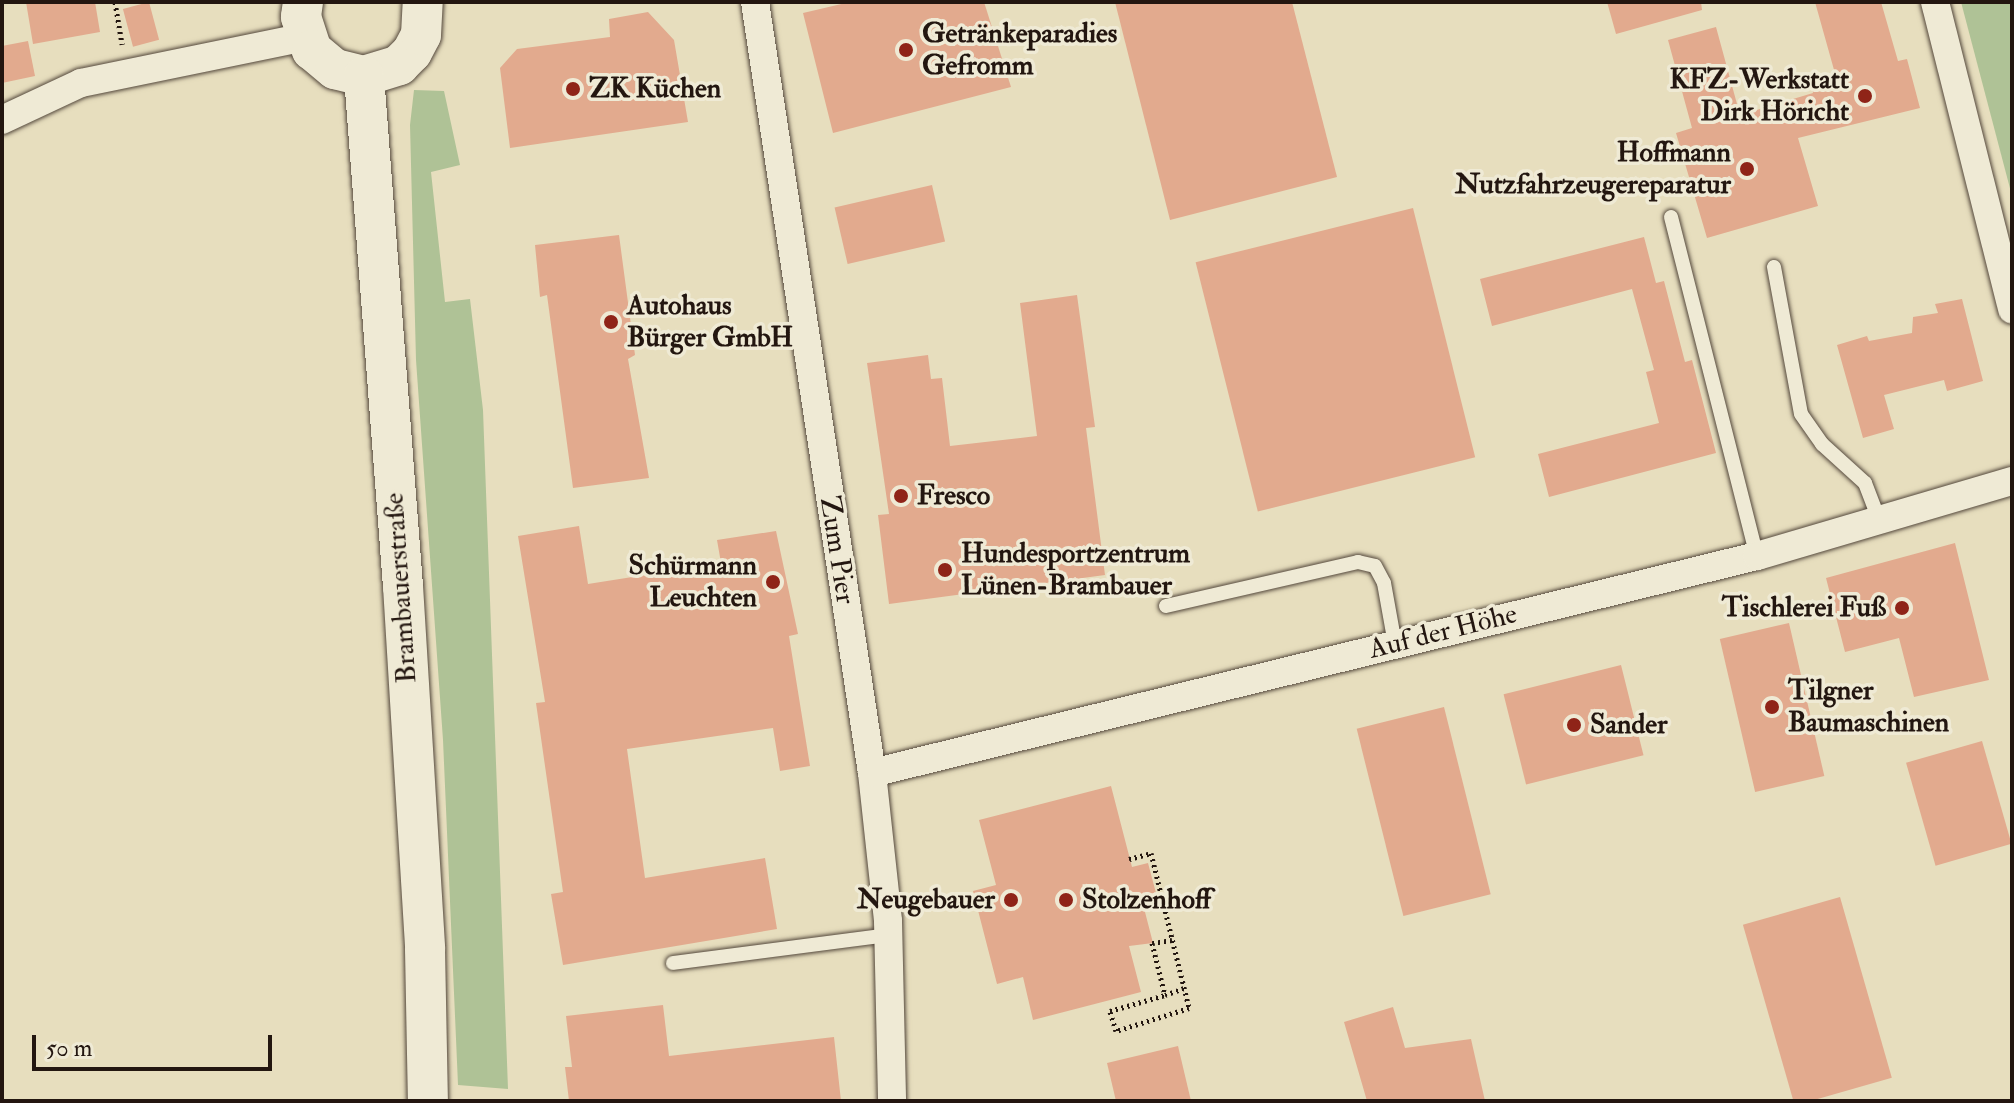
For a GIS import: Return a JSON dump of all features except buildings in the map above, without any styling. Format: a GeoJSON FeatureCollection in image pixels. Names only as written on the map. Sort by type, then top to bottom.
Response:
{"type":"FeatureCollection","features":[{"type":"Feature","properties":{"kind":"main road"},"geometry":{"type":"LineString","coordinates":[[304,19],[322,61],[364,76],[399,65],[412,52],[421,35],[423,2]]}},
{"type":"Feature","properties":{"kind":"main road","name":"Brambauerstraße"},"geometry":{"type":"LineString","coordinates":[[364,76],[405,618],[428,1101]]}},
{"type":"Feature","properties":{"kind":"street","name":"Zum Pier"},"geometry":{"type":"LineString","coordinates":[[755,2],[872,773],[888,935],[892,1101]]}},
{"type":"Feature","properties":{"kind":"street"},"geometry":{"type":"LineString","coordinates":[[1935,2],[2012,309]]}},
{"type":"Feature","properties":{"kind":"street"},"geometry":{"type":"LineString","coordinates":[[2,120],[81,83],[304,19]]}},
{"type":"Feature","properties":{"kind":"street","name":"Auf der Höhe"},"geometry":{"type":"LineString","coordinates":[[872,773],[1757,556],[2012,481]]}},
{"type":"Feature","properties":{"kind":"lane"},"geometry":{"type":"LineString","coordinates":[[1671,217],[1757,556]]}},
{"type":"Feature","properties":{"kind":"lane"},"geometry":{"type":"LineString","coordinates":[[1774,267],[1801,414],[1822,444],[1865,483],[1879,519]]}},
{"type":"Feature","properties":{"kind":"lane"},"geometry":{"type":"LineString","coordinates":[[1166,606],[1358,562],[1375,566],[1384,583],[1395,644]]}},
{"type":"Feature","properties":{"kind":"lane"},"geometry":{"type":"LineString","coordinates":[[673,963],[888,935]]}},
{"type":"Feature","properties":{"kind":"path"},"geometry":{"type":"LineString","coordinates":[[115,2],[126,71]]}},
{"type":"Feature","properties":{"kind":"path"},"geometry":{"type":"LineString","coordinates":[[1129,859],[1151,853],[1189,1008],[1116,1031],[1110,1011],[1184,988]]}},
{"type":"Feature","properties":{"kind":"path"},"geometry":{"type":"LineString","coordinates":[[1165,995],[1152,943],[1172,940]]}},
{"type":"Feature","properties":{"kind":"green space"},"geometry":{"type":"Polygon","coordinates":[[[1961,2],[2012,2],[2012,196],[1961,2]]]}},
{"type":"Feature","properties":{"kind":"green space"},"geometry":{"type":"Polygon","coordinates":[[[414,90],[444,91],[460,165],[431,172],[445,302],[470,299],[483,410],[508,1089],[458,1085],[443,740],[416,360],[410,125],[414,90]]]}},
{"type":"Feature","properties":{"kind":"place","name":"Getränkeparadies Gefromm"},"geometry":{"type":"Point","coordinates":[906,50]}},
{"type":"Feature","properties":{"kind":"place","name":"ZK Küchen"},"geometry":{"type":"Point","coordinates":[573,89]}},
{"type":"Feature","properties":{"kind":"place","name":"KFZ-Werkstatt Dirk Höricht"},"geometry":{"type":"Point","coordinates":[1865,96]}},
{"type":"Feature","properties":{"kind":"place","name":"Hoffmann Nutzfahrzeugereparatur"},"geometry":{"type":"Point","coordinates":[1747,169]}},
{"type":"Feature","properties":{"kind":"place","name":"Autohaus Bürger GmbH"},"geometry":{"type":"Point","coordinates":[611,322]}},
{"type":"Feature","properties":{"kind":"place","name":"Fresco"},"geometry":{"type":"Point","coordinates":[901,496]}},
{"type":"Feature","properties":{"kind":"place","name":"Hundesportzentrum Lünen-Brambauer"},"geometry":{"type":"Point","coordinates":[945,570]}},
{"type":"Feature","properties":{"kind":"place","name":"Schürmann Leuchten"},"geometry":{"type":"Point","coordinates":[773,582]}},
{"type":"Feature","properties":{"kind":"place","name":"Tischlerei Fuß"},"geometry":{"type":"Point","coordinates":[1902,608]}},
{"type":"Feature","properties":{"kind":"place","name":"Tilgner Baumaschinen"},"geometry":{"type":"Point","coordinates":[1772,707]}},
{"type":"Feature","properties":{"kind":"place","name":"Sander"},"geometry":{"type":"Point","coordinates":[1574,725]}},
{"type":"Feature","properties":{"kind":"place","name":"Neugebauer"},"geometry":{"type":"Point","coordinates":[1011,900]}},
{"type":"Feature","properties":{"kind":"place","name":"Stolzenhoff"},"geometry":{"type":"Point","coordinates":[1066,900]}}]}
